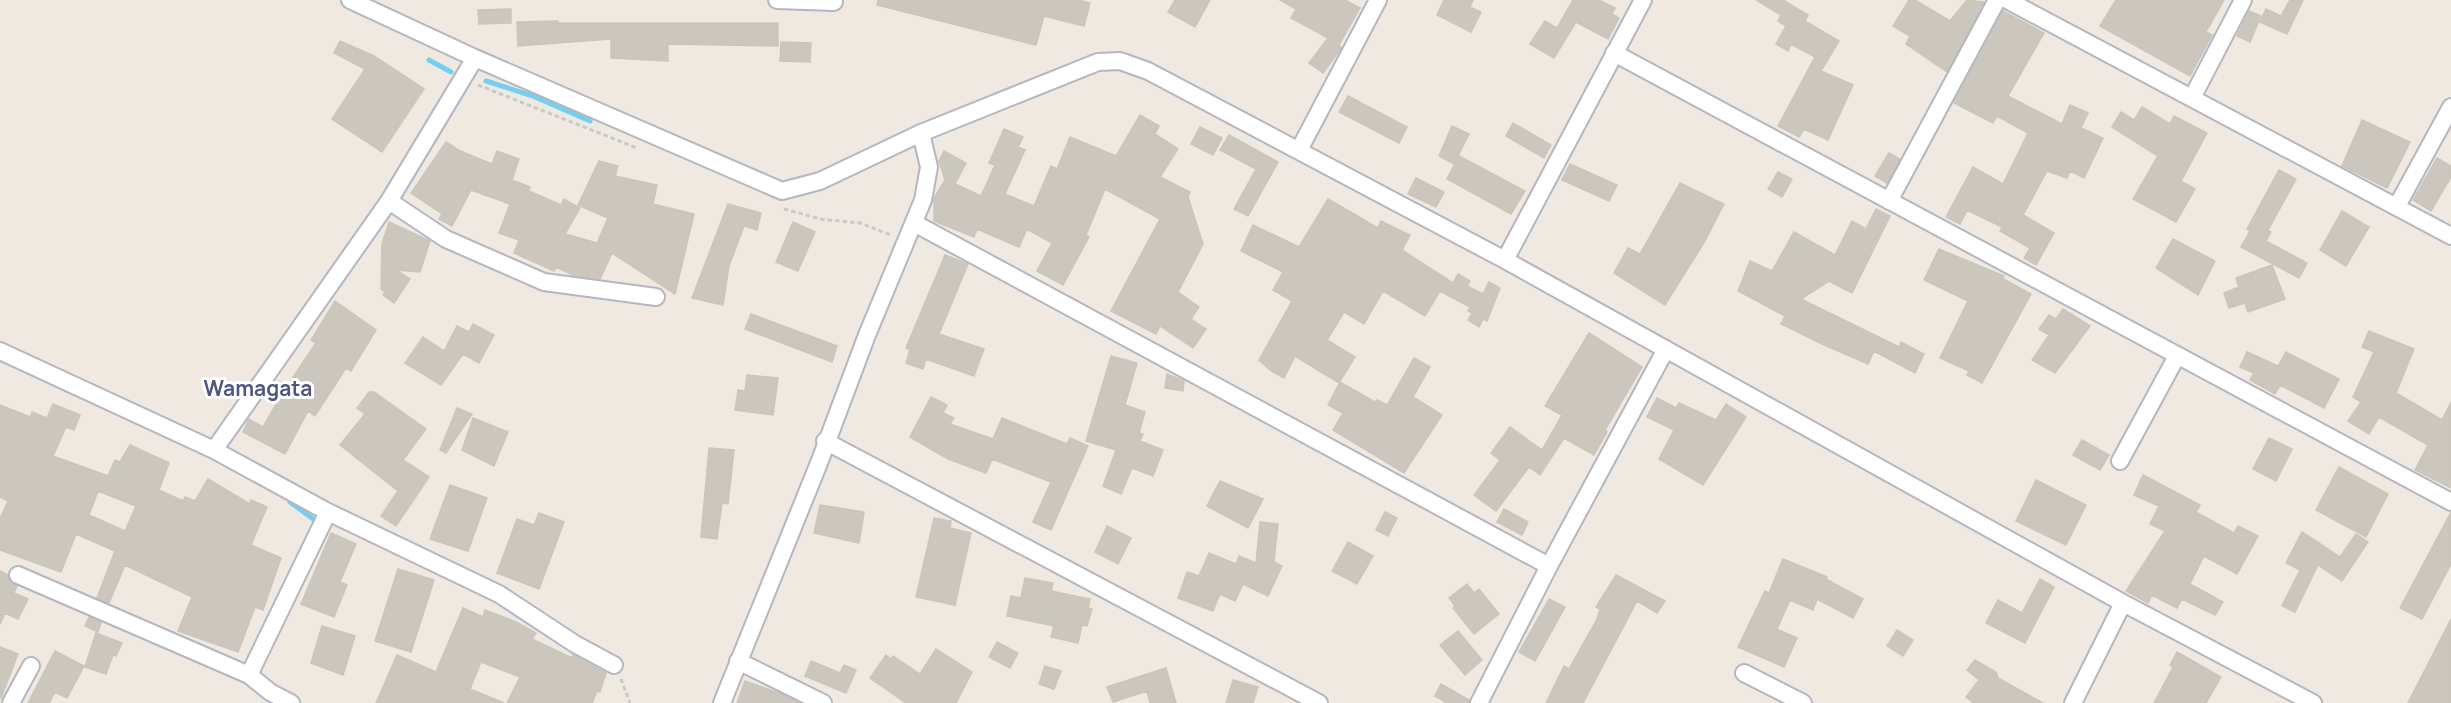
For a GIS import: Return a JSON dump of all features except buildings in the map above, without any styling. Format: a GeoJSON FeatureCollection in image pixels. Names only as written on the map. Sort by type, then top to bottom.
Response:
{"type":"FeatureCollection","features":[{"type":"Feature","properties":{"kind":"street"},"geometry":{"type":"LineString","coordinates":[[350,0],[475,58],[782,191],[820,181],[921,133],[1098,62],[1120,61],[1148,71],[1504,260],[2123,603],[2313,703]]}},
{"type":"Feature","properties":{"kind":"street"},"geometry":{"type":"LineString","coordinates":[[777,0],[834,2]]}},
{"type":"Feature","properties":{"kind":"street"},"geometry":{"type":"LineString","coordinates":[[1299,150],[1378,0]]}},
{"type":"Feature","properties":{"kind":"street"},"geometry":{"type":"LineString","coordinates":[[1504,260],[1643,0]]}},
{"type":"Feature","properties":{"kind":"street"},"geometry":{"type":"LineString","coordinates":[[1889,201],[1997,0]]}},
{"type":"Feature","properties":{"kind":"street"},"geometry":{"type":"LineString","coordinates":[[2007,0],[2451,236]]}},
{"type":"Feature","properties":{"kind":"street"},"geometry":{"type":"LineString","coordinates":[[2192,98],[2243,0]]}},
{"type":"Feature","properties":{"kind":"street"},"geometry":{"type":"LineString","coordinates":[[1614,53],[2451,502]]}},
{"type":"Feature","properties":{"kind":"street"},"geometry":{"type":"LineString","coordinates":[[214,450],[388,201],[475,58]]}},
{"type":"Feature","properties":{"kind":"street"},"geometry":{"type":"LineString","coordinates":[[2397,206],[2451,106]]}},
{"type":"Feature","properties":{"kind":"street"},"geometry":{"type":"LineString","coordinates":[[722,703],[923,200],[929,166],[921,133]]}},
{"type":"Feature","properties":{"kind":"street"},"geometry":{"type":"LineString","coordinates":[[388,201],[446,239],[544,282],[657,297]]}},
{"type":"Feature","properties":{"kind":"street"},"geometry":{"type":"LineString","coordinates":[[914,223],[1549,566]]}},
{"type":"Feature","properties":{"kind":"street"},"geometry":{"type":"LineString","coordinates":[[1479,703],[1549,566],[1666,349]]}},
{"type":"Feature","properties":{"kind":"street"},"geometry":{"type":"LineString","coordinates":[[0,351],[214,450],[328,512],[499,594],[575,644],[614,665]]}},
{"type":"Feature","properties":{"kind":"street"},"geometry":{"type":"LineString","coordinates":[[2120,461],[2177,356]]}},
{"type":"Feature","properties":{"kind":"street"},"geometry":{"type":"LineString","coordinates":[[825,441],[1319,703]]}},
{"type":"Feature","properties":{"kind":"street"},"geometry":{"type":"LineString","coordinates":[[249,675],[328,512]]}},
{"type":"Feature","properties":{"kind":"street"},"geometry":{"type":"LineString","coordinates":[[18,575],[249,675],[270,692],[291,703]]}},
{"type":"Feature","properties":{"kind":"street"},"geometry":{"type":"LineString","coordinates":[[2073,703],[2123,603]]}},
{"type":"Feature","properties":{"kind":"street"},"geometry":{"type":"LineString","coordinates":[[738,661],[823,703]]}},
{"type":"Feature","properties":{"kind":"street"},"geometry":{"type":"LineString","coordinates":[[11,703],[31,666]]}},
{"type":"Feature","properties":{"kind":"street"},"geometry":{"type":"LineString","coordinates":[[1744,673],[1803,703]]}},
{"type":"Feature","properties":{"kind":"path"},"geometry":{"type":"LineString","coordinates":[[614,665],[630,703]]}},
{"type":"Feature","properties":{"kind":"waterway"},"geometry":{"type":"LineString","coordinates":[[429,60],[451,72]]}},
{"type":"Feature","properties":{"kind":"waterway"},"geometry":{"type":"LineString","coordinates":[[486,81],[533,96],[590,121]]}},
{"type":"Feature","properties":{"kind":"waterway"},"geometry":{"type":"LineString","coordinates":[[290,502],[316,521]]}},
{"type":"Feature","properties":{"kind":"district","name":"Wamagata"},"geometry":{"type":"Point","coordinates":[258,388]}}]}
